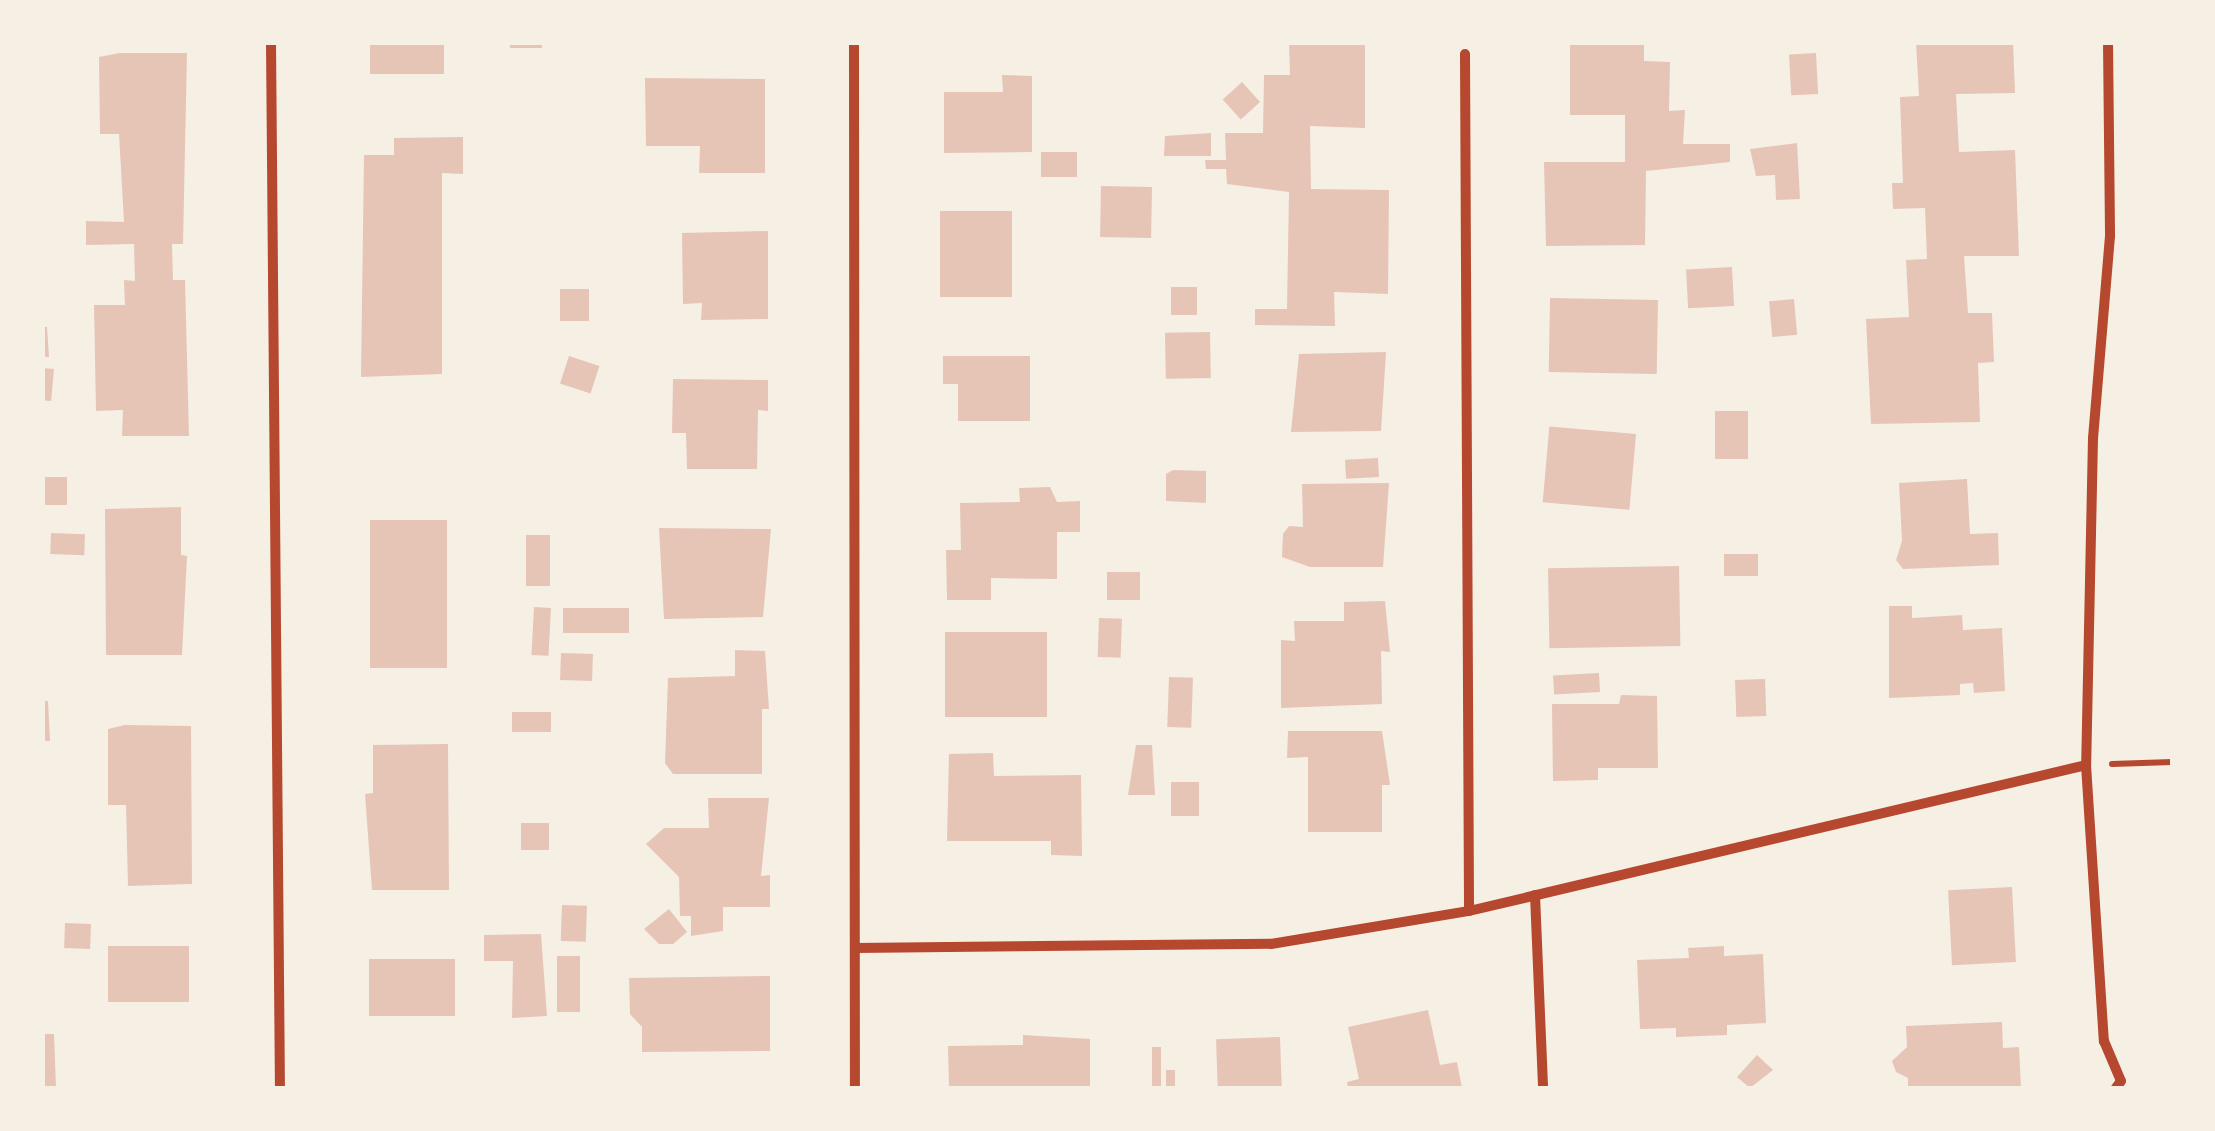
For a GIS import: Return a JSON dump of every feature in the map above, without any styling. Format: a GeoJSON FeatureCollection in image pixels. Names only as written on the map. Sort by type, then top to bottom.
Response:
{"type":"FeatureCollection","features":[{"type":"Feature","properties":{"kind":"street"},"geometry":{"type":"LineString","coordinates":[[271,42],[280,1088]]}},
{"type":"Feature","properties":{"kind":"street"},"geometry":{"type":"LineString","coordinates":[[854,42],[855,1088]]}},
{"type":"Feature","properties":{"kind":"street"},"geometry":{"type":"LineString","coordinates":[[2108,42],[2110,236],[2092,438],[2086,765],[2104,1042],[2122,1086]]}},
{"type":"Feature","properties":{"kind":"street"},"geometry":{"type":"LineString","coordinates":[[1465,54],[1469,911]]}},
{"type":"Feature","properties":{"kind":"street"},"geometry":{"type":"LineString","coordinates":[[855,948],[1271,944],[1469,911],[2086,765]]}},
{"type":"Feature","properties":{"kind":"street"},"geometry":{"type":"LineString","coordinates":[[1534,895],[1543,1088]]}},
{"type":"Feature","properties":{"kind":"path"},"geometry":{"type":"LineString","coordinates":[[2086,765],[2172,762]]}},
{"type":"Feature","properties":{"kind":"building"},"geometry":{"type":"Polygon","coordinates":[[[370,42],[444,42],[444,74],[370,74],[370,42]]]}},
{"type":"Feature","properties":{"kind":"building"},"geometry":{"type":"Polygon","coordinates":[[[510,42],[542,42],[542,48],[510,48],[510,42]]]}},
{"type":"Feature","properties":{"kind":"building"},"geometry":{"type":"Polygon","coordinates":[[[1289,42],[1365,42],[1365,128],[1310,126],[1311,189],[1389,190],[1388,294],[1334,292],[1335,326],[1255,325],[1255,309],[1287,309],[1289,192],[1227,184],[1226,169],[1206,169],[1205,160],[1226,160],[1225,133],[1263,133],[1264,75],[1290,75],[1289,42]]]}},
{"type":"Feature","properties":{"kind":"building"},"geometry":{"type":"Polygon","coordinates":[[[1570,42],[1644,42],[1644,61],[1670,62],[1669,111],[1685,110],[1683,144],[1730,144],[1730,162],[1646,171],[1645,245],[1546,246],[1544,162],[1625,162],[1625,115],[1570,115],[1570,42]]]}},
{"type":"Feature","properties":{"kind":"building"},"geometry":{"type":"Polygon","coordinates":[[[1916,42],[2013,42],[2015,93],[1956,94],[1959,152],[2015,150],[2019,256],[1964,256],[1968,313],[1992,313],[1994,362],[1978,363],[1980,422],[1871,424],[1866,319],[1909,317],[1906,260],[1927,259],[1925,208],[1893,209],[1892,183],[1903,183],[1900,97],[1919,96],[1916,42]]]}},
{"type":"Feature","properties":{"kind":"building"},"geometry":{"type":"Polygon","coordinates":[[[120,53],[187,53],[183,244],[172,244],[173,280],[185,280],[189,436],[122,436],[123,410],[96,411],[94,305],[125,305],[124,280],[135,281],[134,244],[86,245],[86,221],[124,222],[119,134],[100,134],[99,57],[120,53]]]}},
{"type":"Feature","properties":{"kind":"building"},"geometry":{"type":"Polygon","coordinates":[[[1816,53],[1818,94],[1791,95],[1789,54],[1816,53]]]}},
{"type":"Feature","properties":{"kind":"building"},"geometry":{"type":"Polygon","coordinates":[[[1002,75],[1032,76],[1032,152],[944,153],[944,92],[1003,92],[1002,75]]]}},
{"type":"Feature","properties":{"kind":"building"},"geometry":{"type":"Polygon","coordinates":[[[645,78],[765,79],[765,173],[699,173],[700,146],[646,146],[645,78]]]}},
{"type":"Feature","properties":{"kind":"building"},"geometry":{"type":"Polygon","coordinates":[[[1242,82],[1260,102],[1241,119],[1223,99],[1242,82]]]}},
{"type":"Feature","properties":{"kind":"building"},"geometry":{"type":"Polygon","coordinates":[[[1211,133],[1211,156],[1164,156],[1165,136],[1211,133]]]}},
{"type":"Feature","properties":{"kind":"building"},"geometry":{"type":"Polygon","coordinates":[[[463,137],[463,174],[442,173],[442,374],[361,377],[364,155],[394,155],[394,138],[463,137]]]}},
{"type":"Feature","properties":{"kind":"building"},"geometry":{"type":"Polygon","coordinates":[[[1797,143],[1800,199],[1776,200],[1775,175],[1756,176],[1750,149],[1797,143]]]}},
{"type":"Feature","properties":{"kind":"building"},"geometry":{"type":"Polygon","coordinates":[[[1041,152],[1077,152],[1077,177],[1041,177],[1041,152]]]}},
{"type":"Feature","properties":{"kind":"building"},"geometry":{"type":"Polygon","coordinates":[[[1101,186],[1152,187],[1151,238],[1100,237],[1101,186]]]}},
{"type":"Feature","properties":{"kind":"building"},"geometry":{"type":"Polygon","coordinates":[[[940,211],[1012,211],[1012,297],[940,297],[940,211]]]}},
{"type":"Feature","properties":{"kind":"building"},"geometry":{"type":"Polygon","coordinates":[[[768,231],[768,319],[701,320],[702,303],[683,304],[682,233],[768,231]]]}},
{"type":"Feature","properties":{"kind":"building"},"geometry":{"type":"Polygon","coordinates":[[[1732,267],[1734,306],[1688,308],[1686,269],[1732,267]]]}},
{"type":"Feature","properties":{"kind":"building"},"geometry":{"type":"Polygon","coordinates":[[[1171,287],[1197,287],[1197,315],[1171,315],[1171,287]]]}},
{"type":"Feature","properties":{"kind":"building"},"geometry":{"type":"Polygon","coordinates":[[[560,289],[589,289],[589,321],[560,321],[560,289]]]}},
{"type":"Feature","properties":{"kind":"building"},"geometry":{"type":"Polygon","coordinates":[[[1550,298],[1658,300],[1657,374],[1549,372],[1550,298]]]}},
{"type":"Feature","properties":{"kind":"building"},"geometry":{"type":"Polygon","coordinates":[[[1794,299],[1797,335],[1772,337],[1769,301],[1794,299]]]}},
{"type":"Feature","properties":{"kind":"building"},"geometry":{"type":"Polygon","coordinates":[[[42,327],[47,327],[49,357],[42,357],[42,327]]]}},
{"type":"Feature","properties":{"kind":"building"},"geometry":{"type":"Polygon","coordinates":[[[1210,332],[1211,378],[1166,379],[1165,333],[1210,332]]]}},
{"type":"Feature","properties":{"kind":"building"},"geometry":{"type":"Polygon","coordinates":[[[1386,352],[1381,431],[1291,432],[1299,354],[1386,352]]]}},
{"type":"Feature","properties":{"kind":"building"},"geometry":{"type":"Polygon","coordinates":[[[569,356],[599,366],[590,393],[560,384],[569,356]]]}},
{"type":"Feature","properties":{"kind":"building"},"geometry":{"type":"Polygon","coordinates":[[[943,356],[1030,356],[1030,421],[958,421],[958,384],[943,384],[943,356]]]}},
{"type":"Feature","properties":{"kind":"building"},"geometry":{"type":"Polygon","coordinates":[[[42,368],[54,369],[51,401],[42,400],[42,368]]]}},
{"type":"Feature","properties":{"kind":"building"},"geometry":{"type":"Polygon","coordinates":[[[673,379],[768,380],[768,411],[758,410],[757,469],[687,469],[686,433],[672,433],[673,379]]]}},
{"type":"Feature","properties":{"kind":"building"},"geometry":{"type":"Polygon","coordinates":[[[1715,411],[1748,411],[1748,459],[1715,459],[1715,411]]]}},
{"type":"Feature","properties":{"kind":"building"},"geometry":{"type":"Polygon","coordinates":[[[1549,426],[1636,434],[1629,510],[1543,502],[1549,426]]]}},
{"type":"Feature","properties":{"kind":"building"},"geometry":{"type":"Polygon","coordinates":[[[1378,458],[1379,477],[1346,479],[1345,460],[1378,458]]]}},
{"type":"Feature","properties":{"kind":"building"},"geometry":{"type":"Polygon","coordinates":[[[1173,470],[1206,471],[1206,503],[1166,501],[1166,474],[1173,470]]]}},
{"type":"Feature","properties":{"kind":"building"},"geometry":{"type":"Polygon","coordinates":[[[42,477],[67,477],[67,505],[42,505],[42,477]]]}},
{"type":"Feature","properties":{"kind":"building"},"geometry":{"type":"Polygon","coordinates":[[[1967,479],[1970,534],[1998,533],[1999,565],[1903,569],[1896,560],[1902,541],[1899,483],[1967,479]]]}},
{"type":"Feature","properties":{"kind":"building"},"geometry":{"type":"Polygon","coordinates":[[[1389,483],[1383,567],[1310,567],[1282,557],[1283,534],[1289,526],[1303,527],[1302,484],[1389,483]]]}},
{"type":"Feature","properties":{"kind":"building"},"geometry":{"type":"Polygon","coordinates":[[[1050,487],[1057,502],[1080,501],[1080,532],[1057,532],[1057,579],[991,578],[991,600],[947,600],[946,550],[961,550],[960,503],[1020,502],[1019,488],[1050,487]]]}},
{"type":"Feature","properties":{"kind":"building"},"geometry":{"type":"Polygon","coordinates":[[[181,507],[181,555],[187,556],[182,655],[106,655],[105,509],[181,507]]]}},
{"type":"Feature","properties":{"kind":"building"},"geometry":{"type":"Polygon","coordinates":[[[370,520],[447,520],[447,668],[370,668],[370,520]]]}},
{"type":"Feature","properties":{"kind":"building"},"geometry":{"type":"Polygon","coordinates":[[[659,528],[771,529],[763,617],[664,619],[659,528]]]}},
{"type":"Feature","properties":{"kind":"building"},"geometry":{"type":"Polygon","coordinates":[[[51,533],[85,534],[84,555],[50,554],[51,533]]]}},
{"type":"Feature","properties":{"kind":"building"},"geometry":{"type":"Polygon","coordinates":[[[526,535],[550,535],[550,586],[526,586],[526,535]]]}},
{"type":"Feature","properties":{"kind":"building"},"geometry":{"type":"Polygon","coordinates":[[[1724,554],[1758,554],[1758,576],[1724,576],[1724,554]]]}},
{"type":"Feature","properties":{"kind":"building"},"geometry":{"type":"Polygon","coordinates":[[[1679,566],[1680,646],[1549,648],[1548,568],[1679,566]]]}},
{"type":"Feature","properties":{"kind":"building"},"geometry":{"type":"Polygon","coordinates":[[[1107,572],[1140,572],[1140,600],[1107,600],[1107,572]]]}},
{"type":"Feature","properties":{"kind":"building"},"geometry":{"type":"Polygon","coordinates":[[[1385,601],[1390,652],[1381,651],[1382,704],[1281,708],[1281,640],[1295,641],[1294,621],[1344,621],[1344,602],[1385,601]]]}},
{"type":"Feature","properties":{"kind":"building"},"geometry":{"type":"Polygon","coordinates":[[[1889,606],[1912,606],[1912,618],[1962,615],[1963,630],[2002,628],[2005,691],[1974,693],[1973,683],[1960,684],[1960,695],[1889,698],[1889,606]]]}},
{"type":"Feature","properties":{"kind":"building"},"geometry":{"type":"Polygon","coordinates":[[[534,607],[551,608],[548,656],[531,655],[534,607]]]}},
{"type":"Feature","properties":{"kind":"building"},"geometry":{"type":"Polygon","coordinates":[[[563,608],[629,608],[629,633],[563,633],[563,608]]]}},
{"type":"Feature","properties":{"kind":"building"},"geometry":{"type":"Polygon","coordinates":[[[1099,618],[1122,619],[1121,658],[1098,657],[1099,618]]]}},
{"type":"Feature","properties":{"kind":"building"},"geometry":{"type":"Polygon","coordinates":[[[945,632],[1047,632],[1047,717],[945,717],[945,632]]]}},
{"type":"Feature","properties":{"kind":"building"},"geometry":{"type":"Polygon","coordinates":[[[735,650],[765,651],[769,709],[762,709],[762,774],[673,774],[665,763],[668,678],[735,676],[735,650]]]}},
{"type":"Feature","properties":{"kind":"building"},"geometry":{"type":"Polygon","coordinates":[[[561,653],[593,654],[592,681],[560,680],[561,653]]]}},
{"type":"Feature","properties":{"kind":"building"},"geometry":{"type":"Polygon","coordinates":[[[1599,673],[1600,692],[1554,694],[1553,675],[1599,673]]]}},
{"type":"Feature","properties":{"kind":"building"},"geometry":{"type":"Polygon","coordinates":[[[1169,677],[1193,678],[1191,728],[1167,727],[1169,677]]]}},
{"type":"Feature","properties":{"kind":"building"},"geometry":{"type":"Polygon","coordinates":[[[1765,679],[1766,716],[1736,717],[1735,680],[1765,679]]]}},
{"type":"Feature","properties":{"kind":"building"},"geometry":{"type":"Polygon","coordinates":[[[1621,695],[1657,696],[1658,768],[1598,768],[1598,780],[1553,781],[1552,704],[1619,704],[1621,695]]]}},
{"type":"Feature","properties":{"kind":"building"},"geometry":{"type":"Polygon","coordinates":[[[42,701],[48,701],[50,741],[42,741],[42,701]]]}},
{"type":"Feature","properties":{"kind":"building"},"geometry":{"type":"Polygon","coordinates":[[[512,712],[551,712],[551,732],[512,732],[512,712]]]}},
{"type":"Feature","properties":{"kind":"building"},"geometry":{"type":"Polygon","coordinates":[[[125,725],[191,726],[192,884],[128,886],[126,805],[108,805],[108,729],[125,725]]]}},
{"type":"Feature","properties":{"kind":"building"},"geometry":{"type":"Polygon","coordinates":[[[1288,731],[1382,731],[1390,785],[1382,785],[1382,832],[1308,832],[1308,757],[1287,758],[1288,731]]]}},
{"type":"Feature","properties":{"kind":"building"},"geometry":{"type":"Polygon","coordinates":[[[448,744],[449,890],[372,890],[365,794],[373,793],[373,745],[448,744]]]}},
{"type":"Feature","properties":{"kind":"building"},"geometry":{"type":"Polygon","coordinates":[[[1136,745],[1152,745],[1155,795],[1128,795],[1136,745]]]}},
{"type":"Feature","properties":{"kind":"building"},"geometry":{"type":"Polygon","coordinates":[[[993,753],[994,776],[1081,775],[1082,856],[1051,855],[1051,841],[947,841],[949,754],[993,753]]]}},
{"type":"Feature","properties":{"kind":"building"},"geometry":{"type":"Polygon","coordinates":[[[1171,782],[1199,782],[1199,816],[1171,816],[1171,782]]]}},
{"type":"Feature","properties":{"kind":"building"},"geometry":{"type":"Polygon","coordinates":[[[708,798],[769,798],[761,876],[770,875],[770,907],[723,907],[723,931],[691,936],[691,916],[680,916],[679,877],[646,844],[664,828],[709,828],[708,798]]]}},
{"type":"Feature","properties":{"kind":"building"},"geometry":{"type":"Polygon","coordinates":[[[521,823],[549,823],[549,850],[521,850],[521,823]]]}},
{"type":"Feature","properties":{"kind":"building"},"geometry":{"type":"Polygon","coordinates":[[[2012,887],[2016,962],[1952,965],[1948,890],[2012,887]]]}},
{"type":"Feature","properties":{"kind":"building"},"geometry":{"type":"Polygon","coordinates":[[[562,905],[587,906],[586,942],[561,941],[562,905]]]}},
{"type":"Feature","properties":{"kind":"building"},"geometry":{"type":"Polygon","coordinates":[[[669,909],[687,932],[673,944],[659,944],[644,929],[669,909]]]}},
{"type":"Feature","properties":{"kind":"building"},"geometry":{"type":"Polygon","coordinates":[[[65,923],[91,924],[90,949],[64,948],[65,923]]]}},
{"type":"Feature","properties":{"kind":"building"},"geometry":{"type":"Polygon","coordinates":[[[541,934],[547,1016],[512,1018],[513,961],[484,961],[484,935],[541,934]]]}},
{"type":"Feature","properties":{"kind":"building"},"geometry":{"type":"Polygon","coordinates":[[[108,946],[189,946],[189,1002],[108,1002],[108,946]]]}},
{"type":"Feature","properties":{"kind":"building"},"geometry":{"type":"Polygon","coordinates":[[[1724,946],[1724,956],[1763,954],[1766,1023],[1727,1025],[1727,1035],[1676,1037],[1676,1028],[1640,1029],[1637,960],[1689,958],[1688,948],[1724,946]]]}},
{"type":"Feature","properties":{"kind":"building"},"geometry":{"type":"Polygon","coordinates":[[[557,956],[580,956],[580,1012],[557,1012],[557,956]]]}},
{"type":"Feature","properties":{"kind":"building"},"geometry":{"type":"Polygon","coordinates":[[[369,959],[455,959],[455,1016],[369,1016],[369,959]]]}},
{"type":"Feature","properties":{"kind":"building"},"geometry":{"type":"Polygon","coordinates":[[[770,976],[770,1051],[642,1052],[642,1027],[630,1014],[629,978],[770,976]]]}},
{"type":"Feature","properties":{"kind":"building"},"geometry":{"type":"Polygon","coordinates":[[[1428,1010],[1440,1065],[1457,1062],[1462,1088],[1348,1088],[1347,1082],[1359,1079],[1348,1027],[1428,1010]]]}},
{"type":"Feature","properties":{"kind":"building"},"geometry":{"type":"Polygon","coordinates":[[[2002,1022],[2003,1048],[2019,1047],[2021,1088],[1908,1088],[1908,1078],[1896,1072],[1892,1061],[1907,1047],[1906,1026],[2002,1022]]]}},
{"type":"Feature","properties":{"kind":"building"},"geometry":{"type":"Polygon","coordinates":[[[42,1034],[54,1034],[56,1088],[42,1088],[42,1034]]]}},
{"type":"Feature","properties":{"kind":"building"},"geometry":{"type":"Polygon","coordinates":[[[1023,1035],[1090,1039],[1090,1088],[949,1088],[948,1046],[1023,1045],[1023,1035]]]}},
{"type":"Feature","properties":{"kind":"building"},"geometry":{"type":"Polygon","coordinates":[[[1280,1037],[1282,1088],[1218,1088],[1216,1039],[1280,1037]]]}},
{"type":"Feature","properties":{"kind":"building"},"geometry":{"type":"Polygon","coordinates":[[[1152,1047],[1161,1047],[1161,1088],[1152,1088],[1152,1047]]]}},
{"type":"Feature","properties":{"kind":"building"},"geometry":{"type":"Polygon","coordinates":[[[1757,1055],[1773,1070],[1750,1088],[1737,1077],[1757,1055]]]}},
{"type":"Feature","properties":{"kind":"building"},"geometry":{"type":"Polygon","coordinates":[[[1166,1070],[1175,1070],[1175,1088],[1166,1088],[1166,1070]]]}}]}
